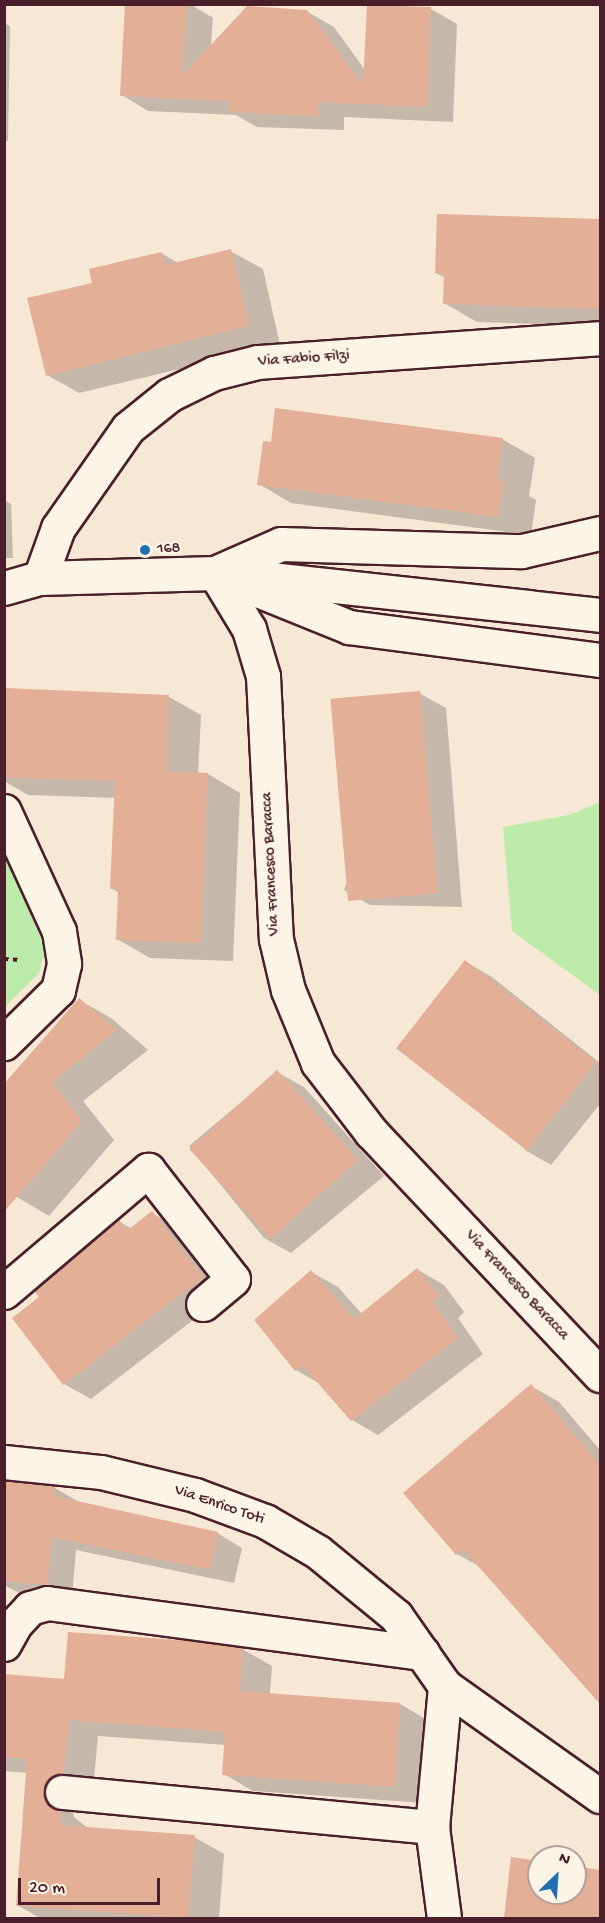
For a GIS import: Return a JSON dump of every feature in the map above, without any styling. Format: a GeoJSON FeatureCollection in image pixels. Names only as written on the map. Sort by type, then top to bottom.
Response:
{"type":"FeatureCollection","features":[{"type":"Feature","properties":{"kind":"street","name":"Via Fabio Filzi"},"geometry":{"type":"LineString","coordinates":[[40,578],[58,528],[128,428],[169,395],[214,373],[258,362],[600,338]]}},
{"type":"Feature","properties":{"kind":"street"},"geometry":{"type":"LineString","coordinates":[[215,573],[280,544],[522,551],[600,533]]}},
{"type":"Feature","properties":{"kind":"street"},"geometry":{"type":"LineString","coordinates":[[215,573],[349,627],[600,660]]}},
{"type":"Feature","properties":{"kind":"street"},"geometry":{"type":"LineString","coordinates":[[4,588],[40,578],[215,573],[600,615]]}},
{"type":"Feature","properties":{"kind":"street","name":"Via Francesco Baracca"},"geometry":{"type":"LineString","coordinates":[[215,573],[249,629],[263,676],[276,939],[288,990],[318,1063],[370,1132],[600,1375]]}},
{"type":"Feature","properties":{"kind":"street"},"geometry":{"type":"LineString","coordinates":[[4,811],[58,932],[64,964],[58,990],[4,1043]]}},
{"type":"Feature","properties":{"kind":"street"},"geometry":{"type":"LineString","coordinates":[[4,1292],[148,1170],[233,1279],[203,1304]]}},
{"type":"Feature","properties":{"kind":"street","name":"Via Enrico Toti"},"geometry":{"type":"LineString","coordinates":[[4,1462],[101,1472],[195,1495],[265,1521],[318,1552],[396,1616],[445,1686],[600,1796]]}},
{"type":"Feature","properties":{"kind":"street"},"geometry":{"type":"LineString","coordinates":[[4,1644],[15,1624],[30,1608],[46,1603],[423,1653]]}},
{"type":"Feature","properties":{"kind":"street"},"geometry":{"type":"LineString","coordinates":[[444,1918],[432,1827],[445,1686]]}},
{"type":"Feature","properties":{"kind":"street"},"geometry":{"type":"LineString","coordinates":[[62,1792],[432,1827]]}},
{"type":"Feature","properties":{"kind":"green space"},"geometry":{"type":"Polygon","coordinates":[[[600,802],[600,995],[512,931],[503,827],[569,815],[600,802]]]}},
{"type":"Feature","properties":{"kind":"green space"},"geometry":{"type":"Polygon","coordinates":[[[4,854],[43,944],[44,954],[39,973],[5,1007],[4,854]]]}},
{"type":"Feature","properties":{"kind":"building"},"geometry":{"type":"Polygon","coordinates":[[[125,4],[187,4],[182,76],[247,6],[307,10],[363,85],[367,5],[431,7],[427,107],[318,102],[318,116],[229,112],[230,101],[120,96],[125,4]]]}},
{"type":"Feature","properties":{"kind":"building"},"geometry":{"type":"Polygon","coordinates":[[[437,214],[600,219],[600,309],[443,304],[444,274],[435,273],[437,214]]]}},
{"type":"Feature","properties":{"kind":"building"},"geometry":{"type":"Polygon","coordinates":[[[231,249],[249,326],[46,376],[27,298],[92,283],[89,269],[161,252],[165,265],[231,249]]]}},
{"type":"Feature","properties":{"kind":"building"},"geometry":{"type":"Polygon","coordinates":[[[275,408],[503,438],[497,479],[504,479],[498,517],[257,485],[263,441],[271,442],[275,408]]]}},
{"type":"Feature","properties":{"kind":"building"},"geometry":{"type":"Polygon","coordinates":[[[4,688],[169,695],[166,771],[208,773],[201,943],[116,940],[118,889],[110,889],[115,781],[4,777],[4,688]]]}},
{"type":"Feature","properties":{"kind":"building"},"geometry":{"type":"Polygon","coordinates":[[[420,691],[438,893],[348,901],[330,699],[420,691]]]}},
{"type":"Feature","properties":{"kind":"building"},"geometry":{"type":"Polygon","coordinates":[[[465,960],[596,1062],[527,1150],[396,1048],[465,960]]]}},
{"type":"Feature","properties":{"kind":"building"},"geometry":{"type":"Polygon","coordinates":[[[79,998],[117,1030],[52,1082],[82,1121],[4,1212],[4,1084],[79,998]]]}},
{"type":"Feature","properties":{"kind":"building"},"geometry":{"type":"Polygon","coordinates":[[[277,1070],[358,1160],[270,1239],[189,1149],[277,1070]]]}},
{"type":"Feature","properties":{"kind":"building"},"geometry":{"type":"Polygon","coordinates":[[[152,1211],[203,1277],[63,1385],[12,1318],[39,1297],[34,1291],[119,1220],[128,1230],[152,1211]]]}},
{"type":"Feature","properties":{"kind":"building"},"geometry":{"type":"Polygon","coordinates":[[[417,1268],[439,1296],[432,1302],[458,1338],[351,1421],[303,1366],[295,1371],[254,1320],[311,1270],[354,1319],[417,1268]]]}},
{"type":"Feature","properties":{"kind":"building"},"geometry":{"type":"Polygon","coordinates":[[[531,1384],[600,1465],[600,1704],[463,1549],[456,1555],[403,1493],[531,1384]]]}},
{"type":"Feature","properties":{"kind":"building"},"geometry":{"type":"Polygon","coordinates":[[[4,1481],[55,1486],[54,1496],[218,1532],[210,1570],[51,1537],[48,1585],[4,1581],[4,1481]]]}},
{"type":"Feature","properties":{"kind":"building"},"geometry":{"type":"Polygon","coordinates":[[[68,1632],[191,1641],[243,1648],[240,1691],[400,1703],[395,1787],[222,1775],[225,1732],[69,1720],[64,1773],[55,1775],[47,1781],[43,1791],[51,1807],[61,1811],[60,1825],[195,1835],[188,1918],[16,1906],[27,1759],[4,1757],[4,1674],[64,1679],[68,1632]]]}},
{"type":"Feature","properties":{"kind":"building"},"geometry":{"type":"Polygon","coordinates":[[[511,1857],[527,1859],[527,1905],[587,1905],[587,1868],[600,1870],[600,1918],[504,1918],[511,1857]]]}},
{"type":"Feature","properties":{"kind":"place","name":"168"},"geometry":{"type":"Point","coordinates":[145,550]}}]}
